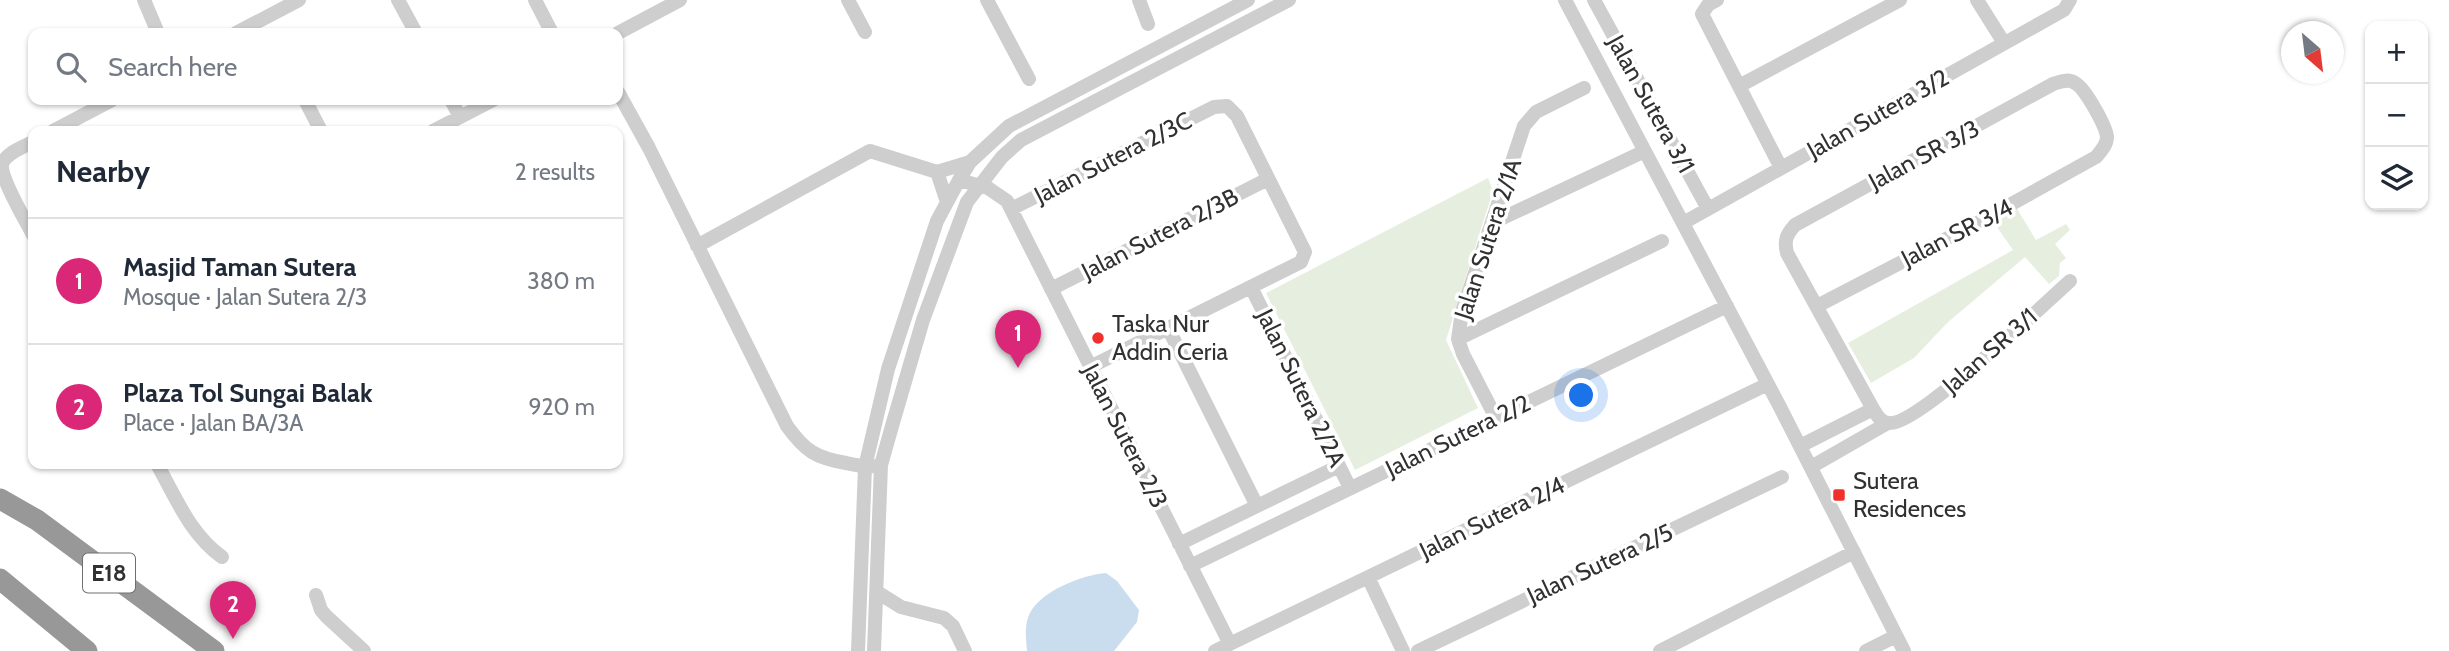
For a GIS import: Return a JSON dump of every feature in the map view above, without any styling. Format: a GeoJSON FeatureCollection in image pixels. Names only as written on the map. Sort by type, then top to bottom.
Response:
{"type":"FeatureCollection","features":[{"type":"Feature","properties":{"kind":"highway","name":"E18"},"geometry":{"type":"LineString","coordinates":[[0,499],[37,520],[215,651]]}},
{"type":"Feature","properties":{"kind":"highway"},"geometry":{"type":"LineString","coordinates":[[0,579],[87,651]]}},
{"type":"Feature","properties":{"kind":"street"},"geometry":{"type":"LineString","coordinates":[[144,0],[156,28]]}},
{"type":"Feature","properties":{"kind":"street"},"geometry":{"type":"LineString","coordinates":[[245,28],[299,0]]}},
{"type":"Feature","properties":{"kind":"street"},"geometry":{"type":"LineString","coordinates":[[398,0],[413,28]]}},
{"type":"Feature","properties":{"kind":"street"},"geometry":{"type":"LineString","coordinates":[[535,0],[549,28]]}},
{"type":"Feature","properties":{"kind":"street"},"geometry":{"type":"LineString","coordinates":[[848,0],[865,32]]}},
{"type":"Feature","properties":{"kind":"street"},"geometry":{"type":"LineString","coordinates":[[987,0],[1029,79]]}},
{"type":"Feature","properties":{"kind":"street"},"geometry":{"type":"LineString","coordinates":[[1139,0],[1148,24]]}},
{"type":"Feature","properties":{"kind":"street"},"geometry":{"type":"LineString","coordinates":[[858,651],[865,467],[888,369],[937,221],[959,180],[970,162],[1009,126],[1248,0]]}},
{"type":"Feature","properties":{"kind":"street"},"geometry":{"type":"LineString","coordinates":[[874,651],[881,465],[936,283],[967,202],[1002,157],[1021,140],[1289,0]]}},
{"type":"Feature","properties":{"kind":"street"},"geometry":{"type":"LineString","coordinates":[[1565,0],[1768,384],[1904,651]]}},
{"type":"Feature","properties":{"kind":"street","name":"Jalan Sutera 3/1"},"geometry":{"type":"LineString","coordinates":[[1594,0],[1708,209]]}},
{"type":"Feature","properties":{"kind":"street"},"geometry":{"type":"LineString","coordinates":[[1717,0],[1707,5],[1702,14],[1781,168]]}},
{"type":"Feature","properties":{"kind":"street"},"geometry":{"type":"LineString","coordinates":[[1739,86],[1900,0]]}},
{"type":"Feature","properties":{"kind":"street"},"geometry":{"type":"LineString","coordinates":[[1977,0],[2004,43]]}},
{"type":"Feature","properties":{"kind":"street","name":"Jalan Sutera 3/2"},"geometry":{"type":"LineString","coordinates":[[1683,223],[2064,10],[2070,0]]}},
{"type":"Feature","properties":{"kind":"street"},"geometry":{"type":"LineString","coordinates":[[623,30],[674,1]]}},
{"type":"Feature","properties":{"kind":"street"},"geometry":{"type":"LineString","coordinates":[[262,19],[267,28]]}},
{"type":"Feature","properties":{"kind":"street","name":"Jalan SR 3/3"},"geometry":{"type":"LineString","coordinates":[[1817,306],[1784,243],[1795,225],[2053,84],[2065,80],[2074,82]]}},
{"type":"Feature","properties":{"kind":"street","name":"Jalan SR 3/4"},"geometry":{"type":"LineString","coordinates":[[1817,306],[2096,157],[2104,148],[2107,137],[2082,89],[2074,82]]}},
{"type":"Feature","properties":{"kind":"street","name":"Jalan Sutera 2/1A"},"geometry":{"type":"LineString","coordinates":[[1496,418],[1458,338],[1462,312],[1524,126],[1529,118],[1584,88]]}},
{"type":"Feature","properties":{"kind":"street"},"geometry":{"type":"LineString","coordinates":[[623,101],[649,148],[777,407],[797,440],[810,452],[825,459],[865,467],[881,465]]}},
{"type":"Feature","properties":{"kind":"street"},"geometry":{"type":"LineString","coordinates":[[63,126],[102,105]]}},
{"type":"Feature","properties":{"kind":"street"},"geometry":{"type":"LineString","coordinates":[[307,105],[318,126]]}},
{"type":"Feature","properties":{"kind":"street"},"geometry":{"type":"LineString","coordinates":[[454,105],[460,117]]}},
{"type":"Feature","properties":{"kind":"street"},"geometry":{"type":"LineString","coordinates":[[443,126],[483,105]]}},
{"type":"Feature","properties":{"kind":"street","name":"Jalan Sutera 2/3C"},"geometry":{"type":"LineString","coordinates":[[1011,209],[1214,107],[1227,106],[1237,116],[1268,179]]}},
{"type":"Feature","properties":{"kind":"street"},"geometry":{"type":"LineString","coordinates":[[28,145],[9,155],[2,164],[1,176],[28,226]]}},
{"type":"Feature","properties":{"kind":"street"},"geometry":{"type":"LineString","coordinates":[[697,246],[870,151],[937,172],[970,162]]}},
{"type":"Feature","properties":{"kind":"street"},"geometry":{"type":"LineString","coordinates":[[1494,222],[1644,151]]}},
{"type":"Feature","properties":{"kind":"street"},"geometry":{"type":"LineString","coordinates":[[937,172],[947,202]]}},
{"type":"Feature","properties":{"kind":"street"},"geometry":{"type":"LineString","coordinates":[[1090,367],[1301,262],[1305,252],[1268,179]]}},
{"type":"Feature","properties":{"kind":"street","name":"Jalan Sutera 2/3B"},"geometry":{"type":"LineString","coordinates":[[1051,289],[1268,179]]}},
{"type":"Feature","properties":{"kind":"street","name":"Jalan Sutera 2/3"},"geometry":{"type":"LineString","coordinates":[[959,180],[1000,194],[1011,209],[1230,644]]}},
{"type":"Feature","properties":{"kind":"street"},"geometry":{"type":"LineString","coordinates":[[1458,338],[1662,241]]}},
{"type":"Feature","properties":{"kind":"street","name":"Jalan SR 3/1"},"geometry":{"type":"LineString","coordinates":[[1886,424],[1908,418],[1989,354],[2070,281]]}},
{"type":"Feature","properties":{"kind":"street","name":"Jalan Sutera 2/2A"},"geometry":{"type":"LineString","coordinates":[[1251,287],[1350,488]]}},
{"type":"Feature","properties":{"kind":"street","name":"Jalan Sutera 2/2"},"geometry":{"type":"LineString","coordinates":[[1190,566],[1727,306]]}},
{"type":"Feature","properties":{"kind":"street"},"geometry":{"type":"LineString","coordinates":[[1811,467],[1886,424],[1873,409],[1817,306]]}},
{"type":"Feature","properties":{"kind":"street"},"geometry":{"type":"LineString","coordinates":[[1168,328],[1258,506]]}},
{"type":"Feature","properties":{"kind":"street","name":"Jalan Sutera 2/4"},"geometry":{"type":"LineString","coordinates":[[1215,651],[1768,384]]}},
{"type":"Feature","properties":{"kind":"street"},"geometry":{"type":"LineString","coordinates":[[1800,446],[1873,409]]}},
{"type":"Feature","properties":{"kind":"street"},"geometry":{"type":"LineString","coordinates":[[1179,544],[1339,466]]}},
{"type":"Feature","properties":{"kind":"street"},"geometry":{"type":"LineString","coordinates":[[160,469],[194,531],[206,546],[222,557]]}},
{"type":"Feature","properties":{"kind":"street","name":"Jalan Sutera 2/5"},"geometry":{"type":"LineString","coordinates":[[1418,651],[1782,477]]}},
{"type":"Feature","properties":{"kind":"street"},"geometry":{"type":"LineString","coordinates":[[1660,651],[1854,552]]}},
{"type":"Feature","properties":{"kind":"street"},"geometry":{"type":"LineString","coordinates":[[1368,577],[1403,651]]}},
{"type":"Feature","properties":{"kind":"street"},"geometry":{"type":"LineString","coordinates":[[877,592],[901,607],[944,618],[953,626],[965,651]]}},
{"type":"Feature","properties":{"kind":"street"},"geometry":{"type":"LineString","coordinates":[[316,595],[326,616],[364,651]]}},
{"type":"Feature","properties":{"kind":"street"},"geometry":{"type":"LineString","coordinates":[[876,622],[901,607]]}},
{"type":"Feature","properties":{"kind":"street"},"geometry":{"type":"LineString","coordinates":[[1866,651],[1896,636]]}},
{"type":"Feature","properties":{"kind":"green space"},"geometry":{"type":"Polygon","coordinates":[[[1488,178],[1493,191],[1446,340],[1478,408],[1355,470],[1266,293],[1488,178]]]}},
{"type":"Feature","properties":{"kind":"green space"},"geometry":{"type":"Polygon","coordinates":[[[2016,207],[2036,240],[2066,224],[2070,230],[2055,244],[2066,258],[2060,263],[2059,276],[2049,284],[2025,257],[1947,323],[1914,358],[1871,383],[1848,343],[2013,250],[1992,220],[2016,207]]]}},
{"type":"Feature","properties":{"kind":"water"},"geometry":{"type":"Polygon","coordinates":[[[1106,573],[1117,581],[1139,610],[1137,622],[1114,651],[1027,651],[1027,622],[1030,613],[1044,597],[1064,585],[1106,573]]]}},
{"type":"Feature","properties":{"kind":"place","name":"Taska Nur Addin Ceria"},"geometry":{"type":"Point","coordinates":[1098,338]}},
{"type":"Feature","properties":{"kind":"place","name":"Masjid Taman Sutera"},"geometry":{"type":"Point","coordinates":[1018,368]}},
{"type":"Feature","properties":{"kind":"place","name":"Sutera Residences"},"geometry":{"type":"Point","coordinates":[1839,495]}},
{"type":"Feature","properties":{"kind":"place","name":"Plaza Tol Sungai Balak"},"geometry":{"type":"Point","coordinates":[233,639]}}]}
